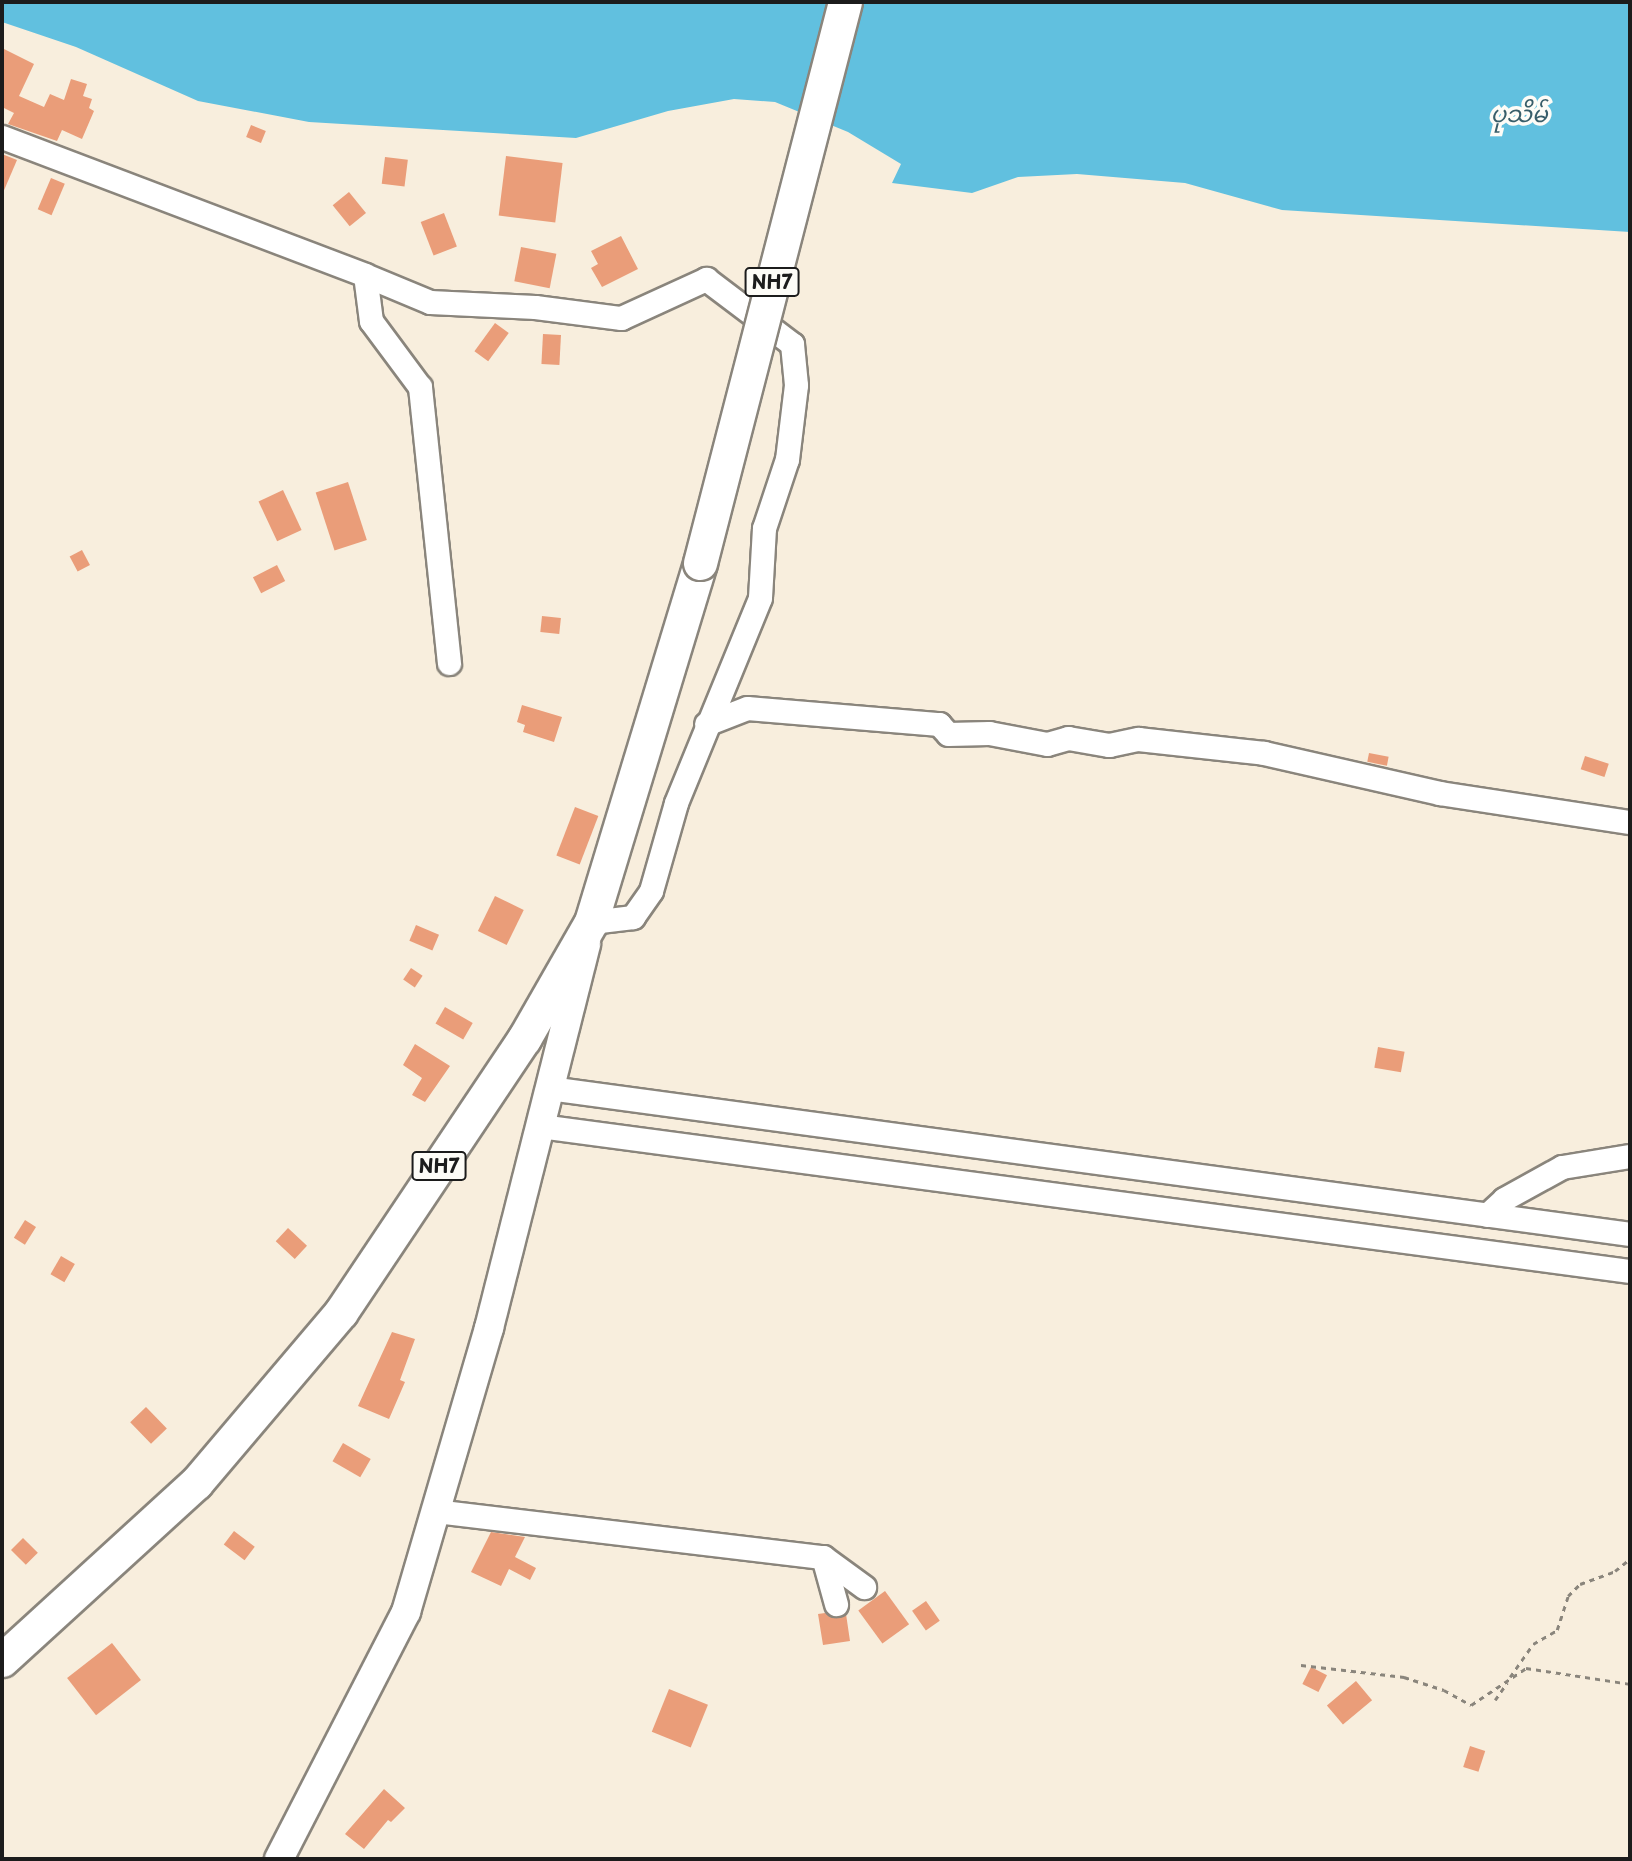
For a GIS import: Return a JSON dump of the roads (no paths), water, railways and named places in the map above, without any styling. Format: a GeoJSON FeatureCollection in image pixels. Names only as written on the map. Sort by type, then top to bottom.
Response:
{"type":"FeatureCollection","features":[{"type":"Feature","properties":{"kind":"highway","name":"NH7"},"geometry":{"type":"LineString","coordinates":[[2,1660],[196,1483],[341,1312],[524,1039],[591,922],[700,563],[845,2]]}},
{"type":"Feature","properties":{"kind":"main road"},"geometry":{"type":"LineString","coordinates":[[279,1859],[405,1612],[489,1328],[591,922]]}},
{"type":"Feature","properties":{"kind":"street"},"geometry":{"type":"LineString","coordinates":[[2,137],[430,302],[535,307],[621,318],[706,279],[792,344],[796,385],[790,434],[764,528],[760,598],[706,724],[676,803],[651,891],[633,917],[591,922]]}},
{"type":"Feature","properties":{"kind":"street"},"geometry":{"type":"LineString","coordinates":[[365,275],[370,321],[420,387],[449,663]]}},
{"type":"Feature","properties":{"kind":"street"},"geometry":{"type":"LineString","coordinates":[[706,724],[747,708],[939,724],[948,734],[989,733],[1047,744],[1068,738],[1109,745],[1138,739],[1264,753],[1440,793],[1630,822]]}},
{"type":"Feature","properties":{"kind":"street"},"geometry":{"type":"LineString","coordinates":[[549,1088],[1630,1234]]}},
{"type":"Feature","properties":{"kind":"street"},"geometry":{"type":"LineString","coordinates":[[540,1126],[1630,1271]]}},
{"type":"Feature","properties":{"kind":"street"},"geometry":{"type":"LineString","coordinates":[[1487,1215],[1504,1199],[1562,1167],[1630,1156]]}},
{"type":"Feature","properties":{"kind":"street"},"geometry":{"type":"LineString","coordinates":[[435,1510],[823,1557],[864,1587]]}},
{"type":"Feature","properties":{"kind":"street"},"geometry":{"type":"LineString","coordinates":[[823,1557],[836,1604]]}},
{"type":"Feature","properties":{"kind":"water","name":"ပုသိမ်"},"geometry":{"type":"Polygon","coordinates":[[[2,2],[1630,2],[1630,232],[1282,210],[1185,183],[1077,174],[1018,177],[972,193],[892,183],[901,164],[848,132],[775,102],[734,99],[668,111],[576,138],[309,122],[198,101],[76,47],[2,22],[2,2]]]}}]}
